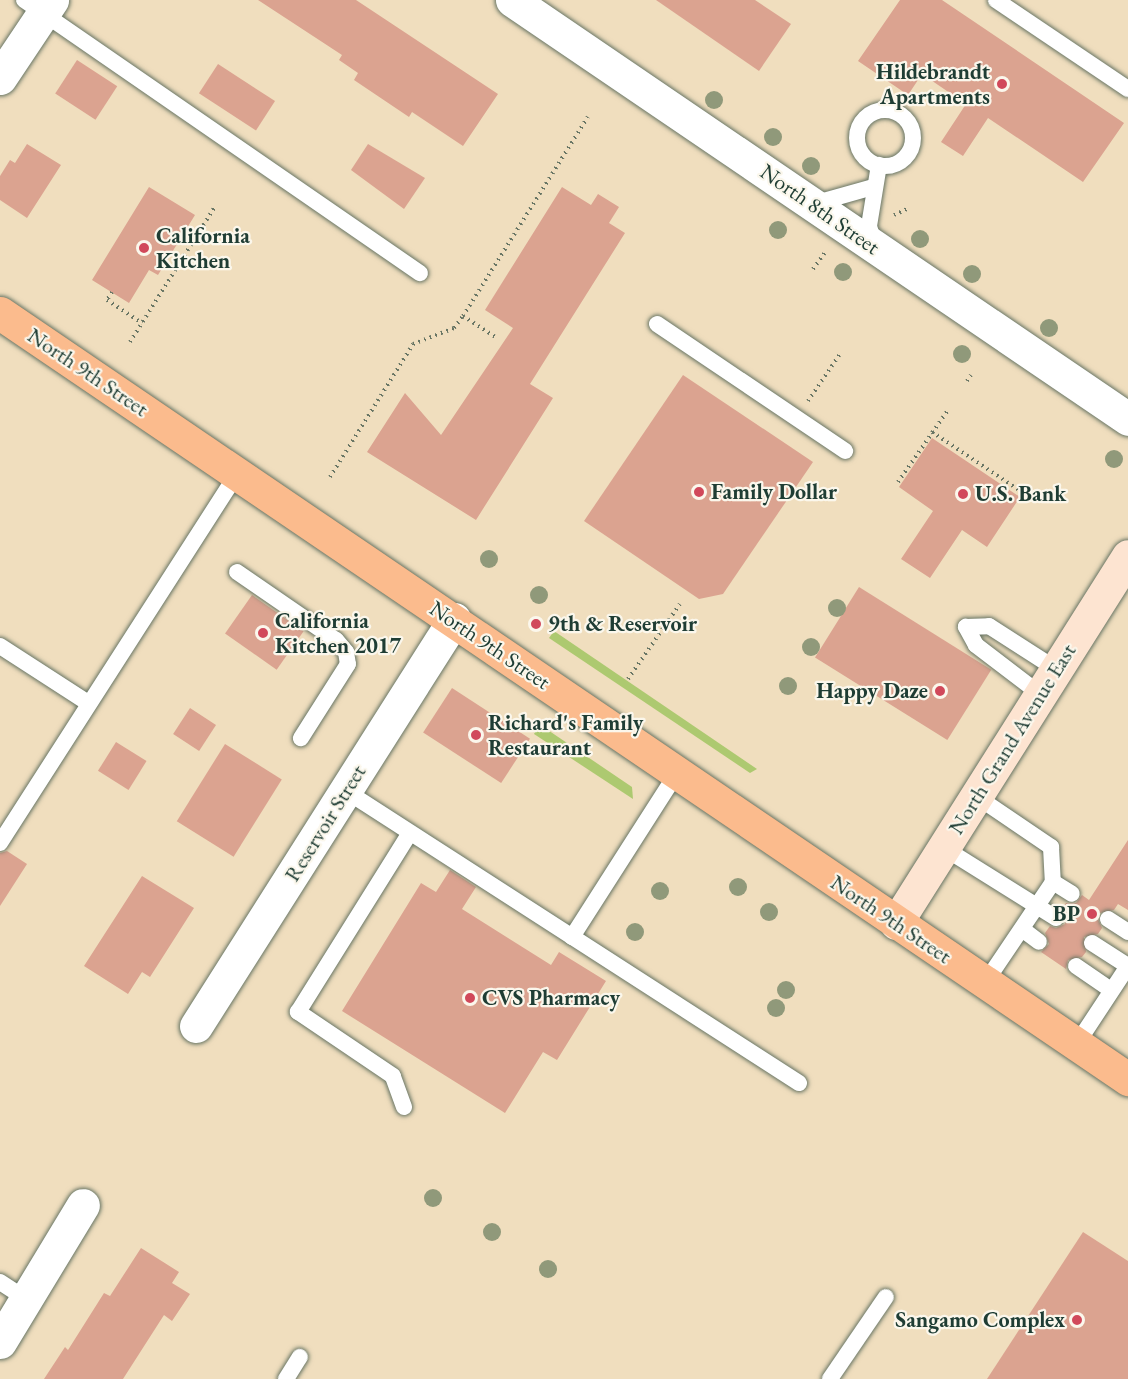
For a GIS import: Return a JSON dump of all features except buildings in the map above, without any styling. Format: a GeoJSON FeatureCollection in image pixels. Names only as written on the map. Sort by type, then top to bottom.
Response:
{"type":"FeatureCollection","features":[{"type":"Feature","properties":{"kind":"main road","name":"North 9th Street"},"geometry":{"type":"LineString","coordinates":[[0,313],[236,475],[454,619],[1076,1045],[1125,1071]]}},
{"type":"Feature","properties":{"kind":"main road","name":"North Grand Avenue East"},"geometry":{"type":"LineString","coordinates":[[896,923],[1128,556]]}},
{"type":"Feature","properties":{"kind":"street","name":"North 8th Street"},"geometry":{"type":"LineString","coordinates":[[512,0],[1128,419]]}},
{"type":"Feature","properties":{"kind":"street"},"geometry":{"type":"LineString","coordinates":[[0,78],[40,4]]}},
{"type":"Feature","properties":{"kind":"street","name":"Reservoir Street"},"geometry":{"type":"LineString","coordinates":[[196,1026],[454,619]]}},
{"type":"Feature","properties":{"kind":"street"},"geometry":{"type":"LineString","coordinates":[[0,1342],[13,1291],[83,1205]]}},
{"type":"Feature","properties":{"kind":"lane"},"geometry":{"type":"LineString","coordinates":[[996,0],[1128,89]]}},
{"type":"Feature","properties":{"kind":"lane"},"geometry":{"type":"LineString","coordinates":[[40,4],[420,273]]}},
{"type":"Feature","properties":{"kind":"lane"},"geometry":{"type":"LineString","coordinates":[[877,248],[869,226],[873,187],[879,165]]}},
{"type":"Feature","properties":{"kind":"lane"},"geometry":{"type":"LineString","coordinates":[[812,204],[873,187]]}},
{"type":"Feature","properties":{"kind":"lane"},"geometry":{"type":"LineString","coordinates":[[657,324],[845,451]]}},
{"type":"Feature","properties":{"kind":"lane"},"geometry":{"type":"LineString","coordinates":[[0,843],[236,475]]}},
{"type":"Feature","properties":{"kind":"lane"},"geometry":{"type":"LineString","coordinates":[[237,572],[336,640],[346,652],[348,664],[301,738]]}},
{"type":"Feature","properties":{"kind":"lane"},"geometry":{"type":"LineString","coordinates":[[0,646],[88,703]]}},
{"type":"Feature","properties":{"kind":"lane"},"geometry":{"type":"LineString","coordinates":[[572,937],[677,773]]}},
{"type":"Feature","properties":{"kind":"lane"},"geometry":{"type":"LineString","coordinates":[[346,791],[800,1083]]}},
{"type":"Feature","properties":{"kind":"lane"},"geometry":{"type":"LineString","coordinates":[[976,796],[1051,847],[1053,882],[985,983]]}},
{"type":"Feature","properties":{"kind":"lane"},"geometry":{"type":"LineString","coordinates":[[404,1107],[393,1076],[298,1012],[410,833]]}},
{"type":"Feature","properties":{"kind":"lane"},"geometry":{"type":"LineString","coordinates":[[944,848],[1056,918]]}},
{"type":"Feature","properties":{"kind":"lane"},"geometry":{"type":"LineString","coordinates":[[1053,882],[1072,894]]}},
{"type":"Feature","properties":{"kind":"lane"},"geometry":{"type":"LineString","coordinates":[[1108,919],[1128,932]]}},
{"type":"Feature","properties":{"kind":"lane"},"geometry":{"type":"LineString","coordinates":[[1022,929],[1039,942]]}},
{"type":"Feature","properties":{"kind":"lane"},"geometry":{"type":"LineString","coordinates":[[1076,1045],[1128,966],[1092,943]]}},
{"type":"Feature","properties":{"kind":"lane"},"geometry":{"type":"LineString","coordinates":[[1076,966],[1112,990]]}},
{"type":"Feature","properties":{"kind":"lane"},"geometry":{"type":"LineString","coordinates":[[830,1379],[886,1297]]}},
{"type":"Feature","properties":{"kind":"lane"},"geometry":{"type":"LineString","coordinates":[[286,1379],[300,1357]]}},
{"type":"Feature","properties":{"kind":"path"},"geometry":{"type":"LineString","coordinates":[[330,477],[413,344],[454,328],[463,316],[588,117]]}},
{"type":"Feature","properties":{"kind":"path"},"geometry":{"type":"LineString","coordinates":[[130,342],[214,208]]}},
{"type":"Feature","properties":{"kind":"path"},"geometry":{"type":"LineString","coordinates":[[813,269],[831,243]]}},
{"type":"Feature","properties":{"kind":"path"},"geometry":{"type":"LineString","coordinates":[[112,292],[107,300],[142,323]]}},
{"type":"Feature","properties":{"kind":"path"},"geometry":{"type":"LineString","coordinates":[[463,316],[495,337]]}},
{"type":"Feature","properties":{"kind":"path"},"geometry":{"type":"LineString","coordinates":[[796,418],[840,354]]}},
{"type":"Feature","properties":{"kind":"path"},"geometry":{"type":"LineString","coordinates":[[967,381],[971,375]]}},
{"type":"Feature","properties":{"kind":"path"},"geometry":{"type":"LineString","coordinates":[[898,482],[948,410]]}},
{"type":"Feature","properties":{"kind":"path"},"geometry":{"type":"LineString","coordinates":[[932,432],[1022,492]]}},
{"type":"Feature","properties":{"kind":"path"},"geometry":{"type":"LineString","coordinates":[[628,679],[680,604]]}},
{"type":"Feature","properties":{"kind":"green space"},"geometry":{"type":"Polygon","coordinates":[[[554,631],[757,769],[750,773],[549,638],[554,631]]]}},
{"type":"Feature","properties":{"kind":"green space"},"geometry":{"type":"Polygon","coordinates":[[[539,724],[632,787],[633,799],[534,734],[539,724]]]}},
{"type":"Feature","properties":{"kind":"place","name":"Hildebrandt Apartments"},"geometry":{"type":"Point","coordinates":[1002,84]}},
{"type":"Feature","properties":{"kind":"place","name":"California Kitchen"},"geometry":{"type":"Point","coordinates":[144,248]}},
{"type":"Feature","properties":{"kind":"place","name":"Family Dollar"},"geometry":{"type":"Point","coordinates":[699,492]}},
{"type":"Feature","properties":{"kind":"place","name":"U.S. Bank"},"geometry":{"type":"Point","coordinates":[963,494]}},
{"type":"Feature","properties":{"kind":"place","name":"9th & Reservoir"},"geometry":{"type":"Point","coordinates":[536,624]}},
{"type":"Feature","properties":{"kind":"place","name":"California Kitchen 2017"},"geometry":{"type":"Point","coordinates":[263,633]}},
{"type":"Feature","properties":{"kind":"place","name":"Happy Daze"},"geometry":{"type":"Point","coordinates":[940,691]}},
{"type":"Feature","properties":{"kind":"place","name":"Richard's Family Restaurant"},"geometry":{"type":"Point","coordinates":[476,735]}},
{"type":"Feature","properties":{"kind":"place","name":"BP"},"geometry":{"type":"Point","coordinates":[1092,914]}},
{"type":"Feature","properties":{"kind":"place","name":"CVS Pharmacy"},"geometry":{"type":"Point","coordinates":[470,998]}},
{"type":"Feature","properties":{"kind":"place","name":"Sangamo Complex"},"geometry":{"type":"Point","coordinates":[1077,1320]}}]}
